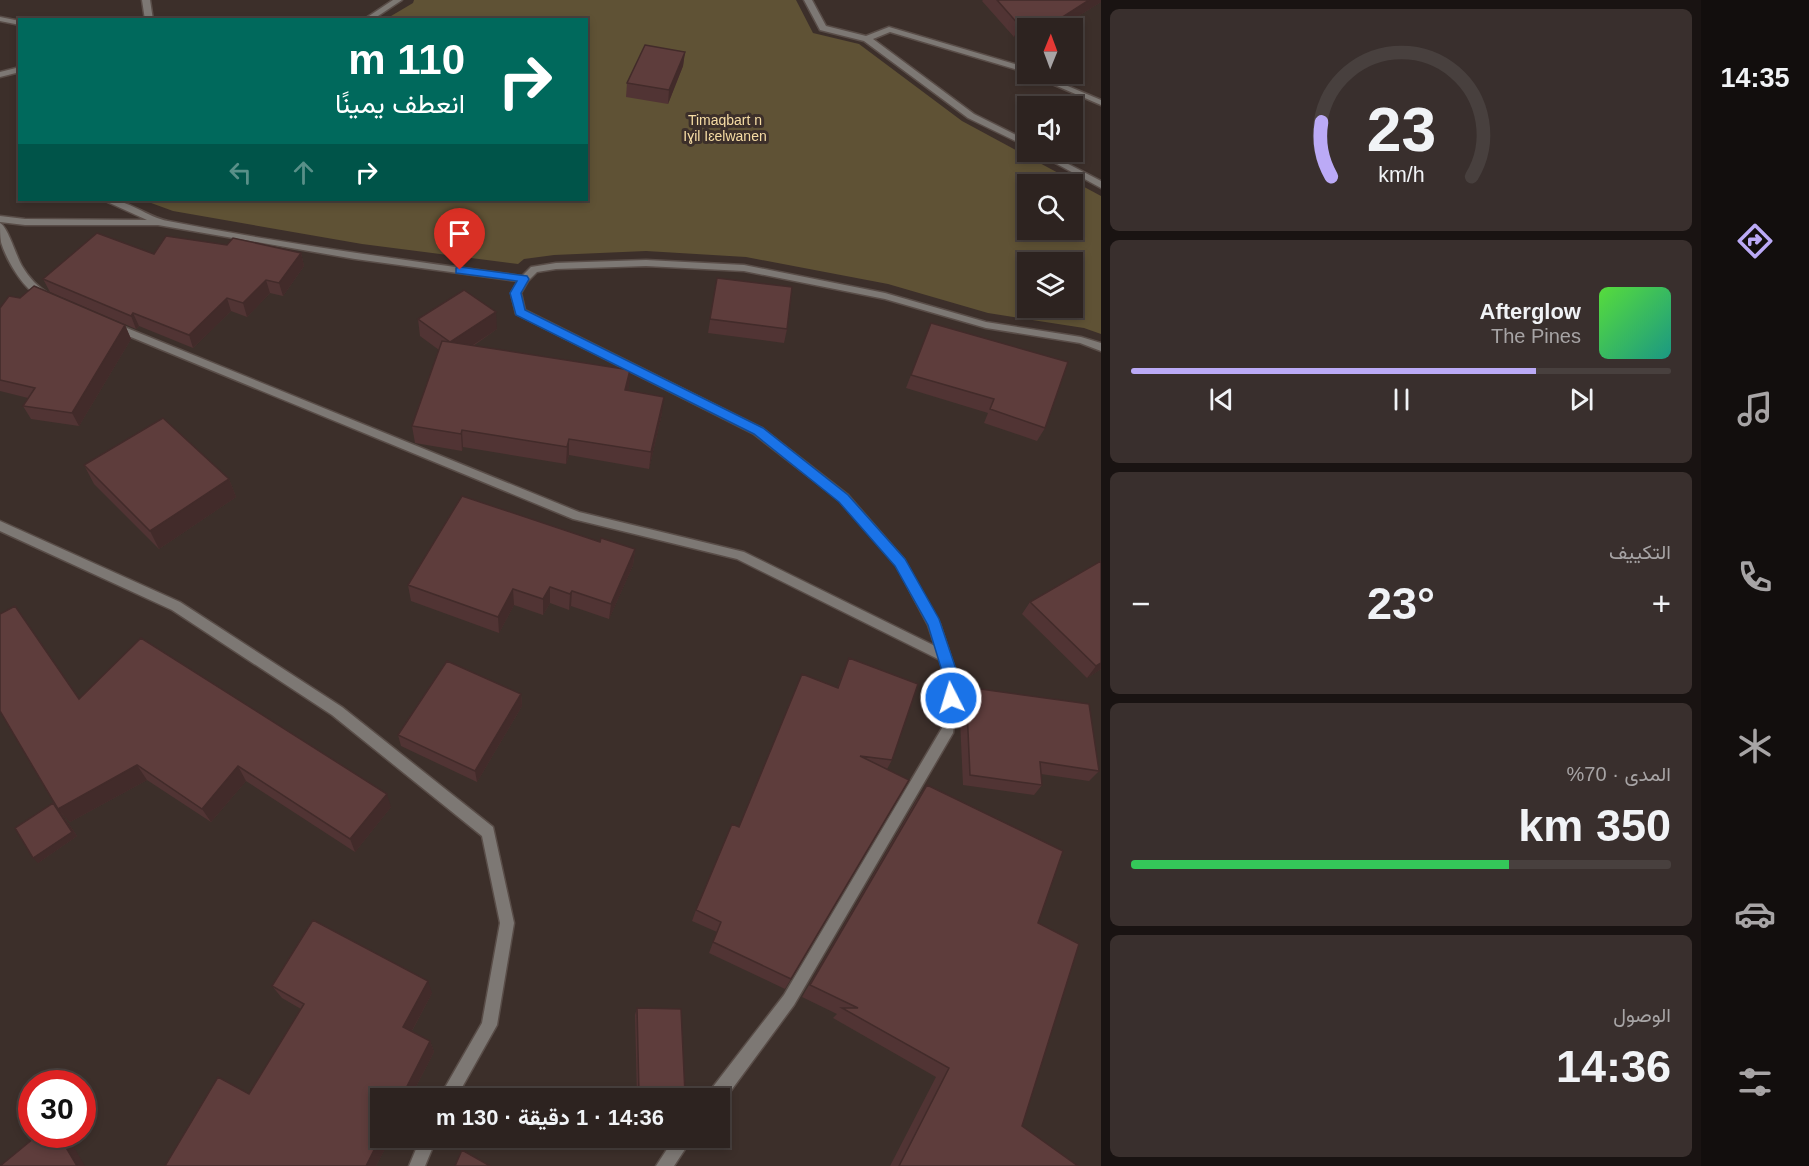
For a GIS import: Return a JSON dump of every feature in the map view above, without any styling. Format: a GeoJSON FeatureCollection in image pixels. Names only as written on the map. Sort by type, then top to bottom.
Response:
{"type":"FeatureCollection","features":[{"type":"Feature","properties":{"kind":"street"},"geometry":{"type":"LineString","coordinates":[[146,0],[148,18]]}},
{"type":"Feature","properties":{"kind":"street"},"geometry":{"type":"LineString","coordinates":[[369,18],[398,0]]}},
{"type":"Feature","properties":{"kind":"street"},"geometry":{"type":"LineString","coordinates":[[808,0],[823,28],[867,39],[971,116],[1017,139]]}},
{"type":"Feature","properties":{"kind":"street"},"geometry":{"type":"LineString","coordinates":[[0,19],[18,23]]}},
{"type":"Feature","properties":{"kind":"street"},"geometry":{"type":"LineString","coordinates":[[867,39],[888,29],[1017,69]]}},
{"type":"Feature","properties":{"kind":"street"},"geometry":{"type":"LineString","coordinates":[[0,75],[18,70]]}},
{"type":"Feature","properties":{"kind":"street"},"geometry":{"type":"LineString","coordinates":[[1056,84],[1101,103]]}},
{"type":"Feature","properties":{"kind":"street"},"geometry":{"type":"LineString","coordinates":[[1058,162],[1101,185]]}},
{"type":"Feature","properties":{"kind":"street"},"geometry":{"type":"LineString","coordinates":[[110,201],[162,223]]}},
{"type":"Feature","properties":{"kind":"street"},"geometry":{"type":"LineString","coordinates":[[0,219],[25,222],[162,223],[355,256],[524,279]]}},
{"type":"Feature","properties":{"kind":"street"},"geometry":{"type":"LineString","coordinates":[[0,226],[8,252],[34,291],[56,300]]}},
{"type":"Feature","properties":{"kind":"street"},"geometry":{"type":"LineString","coordinates":[[723,1088],[789,1000],[948,729],[953,681],[934,624],[900,562],[844,498],[758,431],[520,312],[516,293],[524,279],[534,269],[556,266],[646,263],[744,268],[885,296],[986,325],[1081,340],[1101,347]]}},
{"type":"Feature","properties":{"kind":"street"},"geometry":{"type":"LineString","coordinates":[[99,320],[577,516],[740,555],[945,657]]}},
{"type":"Feature","properties":{"kind":"street"},"geometry":{"type":"LineString","coordinates":[[0,526],[176,606],[338,711],[488,832],[507,924],[489,1025],[453,1088]]}},
{"type":"Feature","properties":{"kind":"street"},"geometry":{"type":"LineString","coordinates":[[417,1166],[424,1148]]}},
{"type":"Feature","properties":{"kind":"street"},"geometry":{"type":"LineString","coordinates":[[663,1166],[677,1148]]}},
{"type":"Feature","properties":{"kind":"green space","name":"Timaqbart n Iɣil Iɛelwanen"},"geometry":{"type":"Polygon","coordinates":[[[414,0],[796,0],[813,33],[859,44],[962,121],[1017,151],[1017,162],[1038,162],[1060,174],[1017,174],[1017,240],[1083,240],[1083,186],[1101,196],[1101,334],[1084,328],[1020,318],[1083,318],[1083,252],[1017,252],[1017,318],[988,313],[888,284],[746,257],[646,251],[554,255],[524,259],[518,264],[362,244],[173,211],[146,201],[588,201],[588,18],[388,18],[413,3],[414,0]]]}},
{"type":"Feature","properties":{"kind":"building"},"geometry":{"type":"Polygon","coordinates":[[[997,0],[1089,0],[1061,18],[1017,18],[1017,23],[997,0]]]}},
{"type":"Feature","properties":{"kind":"building"},"geometry":{"type":"Polygon","coordinates":[[[645,45],[685,52],[669,90],[627,83],[645,45]]]}},
{"type":"Feature","properties":{"kind":"building"},"geometry":{"type":"Polygon","coordinates":[[[97,233],[154,254],[166,236],[227,245],[233,238],[301,253],[279,283],[266,280],[243,303],[227,298],[189,335],[133,313],[131,316],[43,279],[97,233]]]}},
{"type":"Feature","properties":{"kind":"building"},"geometry":{"type":"Polygon","coordinates":[[[717,278],[792,287],[787,329],[710,319],[717,278]]]}},
{"type":"Feature","properties":{"kind":"building"},"geometry":{"type":"Polygon","coordinates":[[[34,286],[125,325],[72,413],[23,406],[35,388],[0,380],[0,308],[9,296],[20,298],[34,286]]]}},
{"type":"Feature","properties":{"kind":"building"},"geometry":{"type":"Polygon","coordinates":[[[464,290],[496,312],[450,342],[418,319],[464,290]]]}},
{"type":"Feature","properties":{"kind":"building"},"geometry":{"type":"Polygon","coordinates":[[[931,323],[1068,362],[1045,428],[990,409],[994,399],[911,375],[931,323]]]}},
{"type":"Feature","properties":{"kind":"building"},"geometry":{"type":"Polygon","coordinates":[[[442,341],[630,370],[625,390],[664,397],[651,452],[569,439],[567,447],[462,430],[461,434],[412,426],[442,341]]]}},
{"type":"Feature","properties":{"kind":"building"},"geometry":{"type":"Polygon","coordinates":[[[163,418],[229,479],[150,531],[84,465],[163,418]]]}},
{"type":"Feature","properties":{"kind":"building"},"geometry":{"type":"Polygon","coordinates":[[[462,496],[600,542],[601,538],[635,549],[611,604],[572,591],[570,594],[550,587],[543,599],[513,589],[498,617],[408,585],[462,496]]]}},
{"type":"Feature","properties":{"kind":"building"},"geometry":{"type":"Polygon","coordinates":[[[1101,561],[1101,663],[1096,666],[1030,602],[1101,561]]]}},
{"type":"Feature","properties":{"kind":"building"},"geometry":{"type":"Polygon","coordinates":[[[15,606],[79,699],[141,638],[387,794],[350,839],[238,766],[202,809],[137,765],[58,809],[0,711],[0,614],[15,606]]]}},
{"type":"Feature","properties":{"kind":"building"},"geometry":{"type":"Polygon","coordinates":[[[849,658],[918,684],[892,760],[860,756],[909,780],[791,979],[713,942],[721,922],[696,910],[732,824],[739,827],[802,674],[838,688],[849,658]]]}},
{"type":"Feature","properties":{"kind":"building"},"geometry":{"type":"Polygon","coordinates":[[[447,661],[521,694],[475,771],[398,735],[447,661]]]}},
{"type":"Feature","properties":{"kind":"building"},"geometry":{"type":"Polygon","coordinates":[[[966,687],[1089,704],[1099,771],[1040,762],[1042,785],[970,775],[966,687]]]}},
{"type":"Feature","properties":{"kind":"building"},"geometry":{"type":"Polygon","coordinates":[[[927,785],[1063,851],[1038,923],[1079,944],[1022,1126],[1078,1166],[899,1166],[949,1068],[842,1008],[858,1008],[810,985],[927,785]]]}},
{"type":"Feature","properties":{"kind":"building"},"geometry":{"type":"Polygon","coordinates":[[[53,803],[72,832],[33,858],[15,828],[53,803]]]}},
{"type":"Feature","properties":{"kind":"building"},"geometry":{"type":"Polygon","coordinates":[[[313,920],[428,981],[403,1027],[430,1041],[406,1088],[370,1088],[370,1148],[375,1148],[366,1166],[165,1166],[218,1077],[249,1094],[304,1004],[272,986],[313,920]]]}},
{"type":"Feature","properties":{"kind":"building"},"geometry":{"type":"Polygon","coordinates":[[[637,1008],[681,1009],[685,1088],[639,1088],[637,1008]]]}},
{"type":"Feature","properties":{"kind":"building"},"geometry":{"type":"Polygon","coordinates":[[[22,1148],[66,1148],[77,1166],[0,1166],[22,1148]]]}},
{"type":"Feature","properties":{"kind":"building"},"geometry":{"type":"Polygon","coordinates":[[[462,1150],[490,1166],[455,1166],[462,1150]]]}},
{"type":"Feature","properties":{"kind":"route"},"geometry":{"type":"LineString","coordinates":[[460,270],[524,279],[516,293],[520,312],[758,431],[844,498],[900,562],[934,624],[953,681],[951,698]]}}]}
